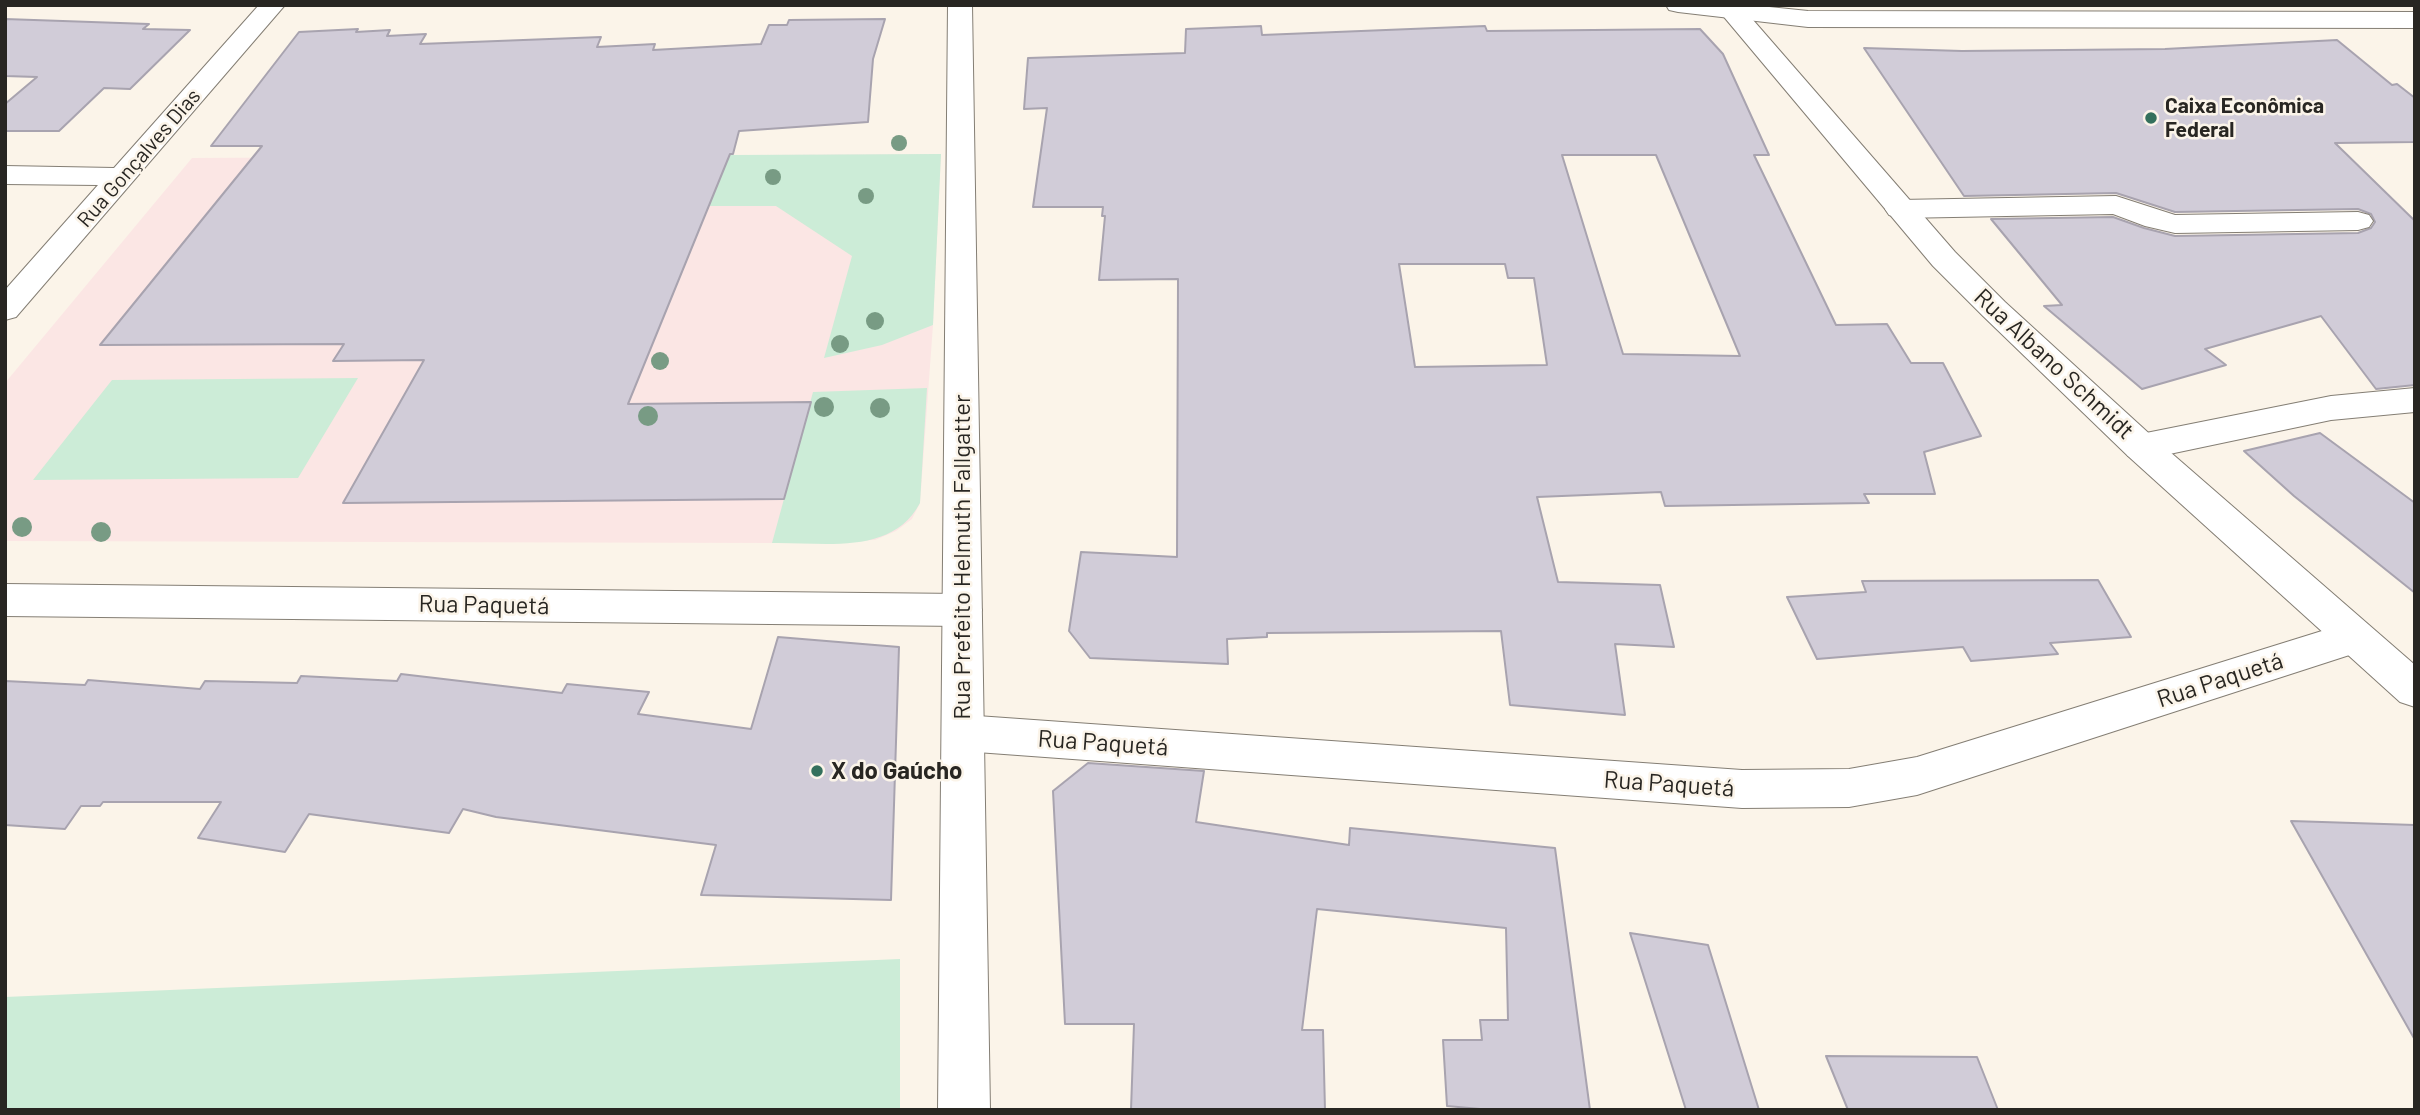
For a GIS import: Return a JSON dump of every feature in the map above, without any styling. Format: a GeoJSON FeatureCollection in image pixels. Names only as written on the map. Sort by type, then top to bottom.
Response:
{"type":"FeatureCollection","features":[{"type":"Feature","properties":{"kind":"street","name":"Rua Gonçalves Dias"},"geometry":{"type":"LineString","coordinates":[[5,310],[273,5]]}},
{"type":"Feature","properties":{"kind":"street","name":"Rua Prefeito Helmuth Fallgatter"},"geometry":{"type":"LineString","coordinates":[[960,5],[964,1110]]}},
{"type":"Feature","properties":{"kind":"street"},"geometry":{"type":"LineString","coordinates":[[1678,5],[1729,8],[1808,19],[2415,20]]}},
{"type":"Feature","properties":{"kind":"street","name":"Rua Albano Schmidt"},"geometry":{"type":"LineString","coordinates":[[1729,8],[1900,209],[1993,309],[2141,447],[2415,690]]}},
{"type":"Feature","properties":{"kind":"street"},"geometry":{"type":"LineString","coordinates":[[5,175],[122,177]]}},
{"type":"Feature","properties":{"kind":"street"},"geometry":{"type":"LineString","coordinates":[[1900,209],[2116,205],[2175,224],[2358,221]]}},
{"type":"Feature","properties":{"kind":"street"},"geometry":{"type":"LineString","coordinates":[[2141,447],[2330,408],[2415,400]]}},
{"type":"Feature","properties":{"kind":"street","name":"Rua Paquetá"},"geometry":{"type":"LineString","coordinates":[[5,600],[962,610]]}},
{"type":"Feature","properties":{"kind":"street","name":"Rua Paquetá"},"geometry":{"type":"LineString","coordinates":[[963,733],[1742,789],[1849,788],[1917,776],[2354,637]]}},
{"type":"Feature","properties":{"kind":"shaded area"},"geometry":{"type":"Polygon","coordinates":[[[941,154],[933,325],[920,503],[912,519],[896,531],[875,540],[772,543],[5,541],[5,383],[192,158],[941,154]]]}},
{"type":"Feature","properties":{"kind":"green space"},"geometry":{"type":"Polygon","coordinates":[[[941,154],[933,325],[882,345],[824,358],[852,256],[776,206],[709,206],[729,155],[941,154]]]}},
{"type":"Feature","properties":{"kind":"green space"},"geometry":{"type":"Polygon","coordinates":[[[358,378],[298,478],[33,480],[112,380],[358,378]]]}},
{"type":"Feature","properties":{"kind":"green space"},"geometry":{"type":"Polygon","coordinates":[[[927,388],[920,503],[908,520],[875,539],[834,544],[772,543],[813,392],[927,388]]]}},
{"type":"Feature","properties":{"kind":"green space"},"geometry":{"type":"Polygon","coordinates":[[[900,959],[900,1110],[5,1110],[5,997],[900,959]]]}},
{"type":"Feature","properties":{"kind":"building"},"geometry":{"type":"Polygon","coordinates":[[[5,19],[149,24],[143,29],[190,30],[130,89],[104,88],[59,131],[5,131],[5,104],[37,77],[5,76],[5,19]]]}},
{"type":"Feature","properties":{"kind":"building"},"geometry":{"type":"Polygon","coordinates":[[[885,19],[873,59],[868,122],[739,131],[733,154],[730,154],[628,404],[811,402],[784,499],[343,503],[424,360],[333,361],[344,344],[100,345],[262,146],[211,146],[299,32],[358,29],[356,32],[390,30],[387,36],[426,34],[420,44],[601,37],[597,47],[655,44],[653,50],[761,44],[769,25],[787,25],[789,20],[885,19]]]}},
{"type":"Feature","properties":{"kind":"building"},"geometry":{"type":"Polygon","coordinates":[[[1261,26],[1262,35],[1485,26],[1487,31],[1700,29],[1723,54],[1769,155],[1754,155],[1836,325],[1887,324],[1911,363],[1943,363],[1981,436],[1924,452],[1935,494],[1864,494],[1869,503],[1665,506],[1661,492],[1537,497],[1558,582],[1660,585],[1674,647],[1615,644],[1625,715],[1510,705],[1501,631],[1267,633],[1267,637],[1227,639],[1228,664],[1090,658],[1069,631],[1081,552],[1177,557],[1178,279],[1099,280],[1105,216],[1102,216],[1103,207],[1033,207],[1047,108],[1024,109],[1028,58],[1185,53],[1186,29],[1261,26]],[[1562,155],[1623,354],[1740,356],[1656,155],[1562,155]],[[1399,264],[1415,367],[1547,365],[1534,278],[1508,278],[1505,264],[1399,264]]]}},
{"type":"Feature","properties":{"kind":"building"},"geometry":{"type":"Polygon","coordinates":[[[2337,40],[2392,85],[2397,84],[2415,98],[2415,142],[2335,143],[2415,221],[2415,385],[2376,389],[2321,316],[2205,349],[2226,365],[2142,389],[2044,306],[2062,305],[1991,219],[2113,217],[2175,236],[2358,233],[2371,228],[2375,222],[2371,214],[2358,209],[2175,212],[2116,193],[1964,196],[1864,48],[1962,51],[2165,49],[2337,40]]]}},
{"type":"Feature","properties":{"kind":"building"},"geometry":{"type":"Polygon","coordinates":[[[2320,433],[2415,503],[2415,593],[2294,496],[2244,451],[2320,433]]]}},
{"type":"Feature","properties":{"kind":"building"},"geometry":{"type":"Polygon","coordinates":[[[2098,580],[2131,637],[2050,643],[2058,654],[1971,661],[1963,647],[1817,659],[1787,597],[1866,592],[1862,581],[2098,580]]]}},
{"type":"Feature","properties":{"kind":"building"},"geometry":{"type":"Polygon","coordinates":[[[778,637],[899,647],[891,900],[701,895],[716,845],[496,817],[463,809],[449,833],[309,814],[285,852],[198,838],[221,802],[103,802],[100,806],[81,806],[65,829],[5,825],[5,681],[85,685],[88,680],[200,689],[205,681],[297,683],[301,676],[397,681],[401,674],[562,693],[567,684],[649,692],[638,714],[751,729],[778,637]]]}},
{"type":"Feature","properties":{"kind":"building"},"geometry":{"type":"Polygon","coordinates":[[[1088,763],[1204,771],[1196,822],[1349,845],[1350,828],[1555,848],[1590,1110],[1491,1110],[1447,1106],[1443,1040],[1482,1040],[1480,1020],[1508,1020],[1506,928],[1317,909],[1302,1030],[1323,1030],[1325,1110],[1131,1110],[1134,1024],[1065,1024],[1053,791],[1088,763]]]}},
{"type":"Feature","properties":{"kind":"building"},"geometry":{"type":"Polygon","coordinates":[[[2291,821],[2415,825],[2415,1040],[2291,821]]]}},
{"type":"Feature","properties":{"kind":"building"},"geometry":{"type":"Polygon","coordinates":[[[1630,933],[1708,945],[1759,1110],[1686,1110],[1630,933]]]}},
{"type":"Feature","properties":{"kind":"building"},"geometry":{"type":"Polygon","coordinates":[[[1826,1056],[1977,1057],[1998,1110],[1848,1110],[1826,1056]]]}},
{"type":"Feature","properties":{"kind":"place","name":"Caixa Econômica Federal"},"geometry":{"type":"Point","coordinates":[2151,118]}},
{"type":"Feature","properties":{"kind":"place","name":"X do Gaúcho"},"geometry":{"type":"Point","coordinates":[817,771]}}]}
